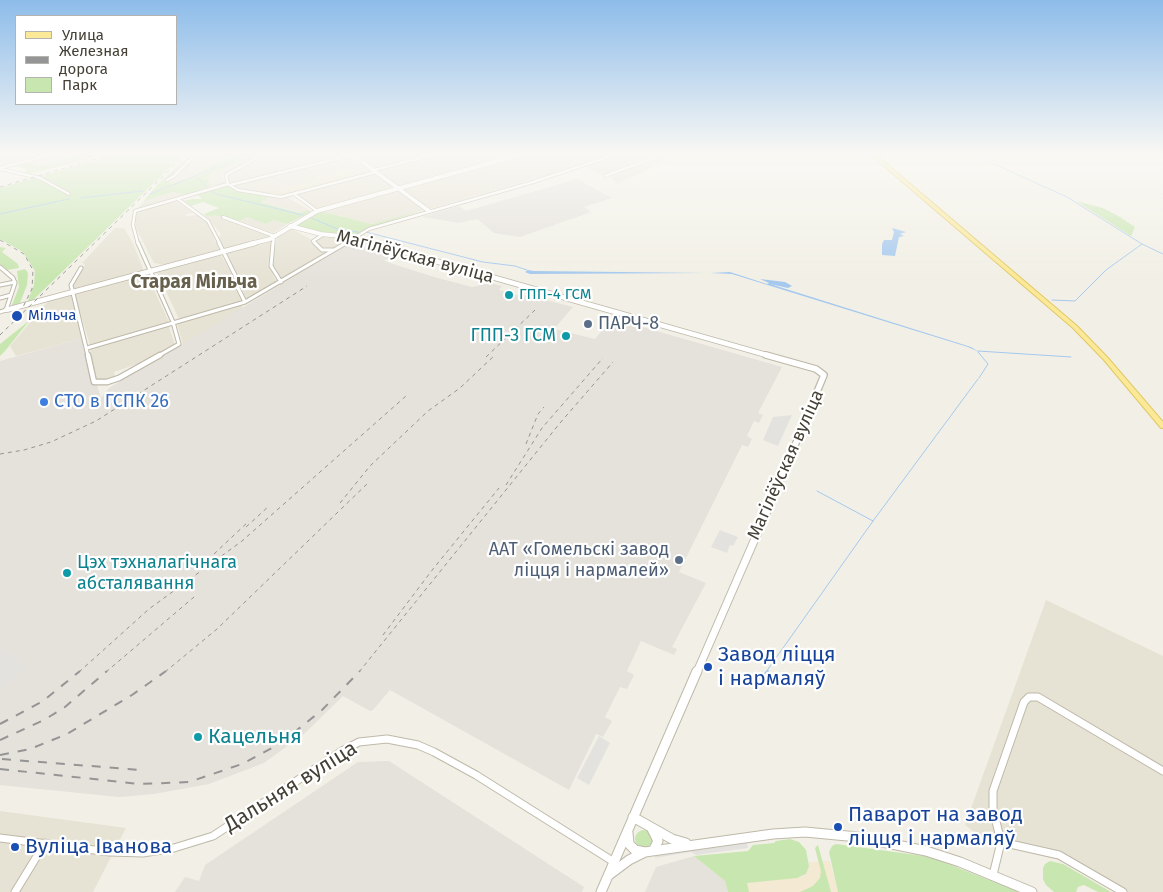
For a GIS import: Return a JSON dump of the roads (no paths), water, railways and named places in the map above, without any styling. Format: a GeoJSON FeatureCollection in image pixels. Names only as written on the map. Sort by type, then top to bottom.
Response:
{"type":"FeatureCollection","features":[{"type":"Feature","properties":{"kind":"main road"},"geometry":{"type":"LineString","coordinates":[[921,196],[1076,327],[1163,426]]}},
{"type":"Feature","properties":{"kind":"street"},"geometry":{"type":"LineString","coordinates":[[81,268],[71,285],[94,382],[107,382],[120,378],[179,344],[173,322],[137,241],[133,225],[135,211],[187,196]]}},
{"type":"Feature","properties":{"kind":"street"},"geometry":{"type":"LineString","coordinates":[[273,196],[287,196]]}},
{"type":"Feature","properties":{"kind":"street"},"geometry":{"type":"LineString","coordinates":[[296,196],[317,211]]}},
{"type":"Feature","properties":{"kind":"street"},"geometry":{"type":"LineString","coordinates":[[0,312],[274,236],[317,211],[372,196]]}},
{"type":"Feature","properties":{"kind":"street"},"geometry":{"type":"LineString","coordinates":[[409,196],[429,211]]}},
{"type":"Feature","properties":{"kind":"street"},"geometry":{"type":"LineString","coordinates":[[87,348],[245,302],[369,229],[484,196]]}},
{"type":"Feature","properties":{"kind":"street"},"geometry":{"type":"LineString","coordinates":[[178,199],[208,221],[235,275],[238,288],[245,302]]}},
{"type":"Feature","properties":{"kind":"street"},"geometry":{"type":"LineString","coordinates":[[222,217],[262,230],[274,236]]}},
{"type":"Feature","properties":{"kind":"street","name":"Магілёўская вуліца"},"geometry":{"type":"LineString","coordinates":[[290,226],[324,234],[355,238],[816,369],[823,374],[822,383],[802,431],[601,892]]}},
{"type":"Feature","properties":{"kind":"street"},"geometry":{"type":"LineString","coordinates":[[324,234],[313,241],[322,250],[334,250]]}},
{"type":"Feature","properties":{"kind":"street"},"geometry":{"type":"LineString","coordinates":[[274,236],[271,266],[281,282]]}},
{"type":"Feature","properties":{"kind":"street"},"geometry":{"type":"LineString","coordinates":[[0,267],[15,282]]}},
{"type":"Feature","properties":{"kind":"street"},"geometry":{"type":"LineString","coordinates":[[0,285],[15,282]]}},
{"type":"Feature","properties":{"kind":"street"},"geometry":{"type":"LineString","coordinates":[[6,310],[15,282]]}},
{"type":"Feature","properties":{"kind":"street"},"geometry":{"type":"LineString","coordinates":[[0,298],[11,295]]}},
{"type":"Feature","properties":{"kind":"street"},"geometry":{"type":"LineString","coordinates":[[993,875],[1000,842],[993,808],[992,791],[1024,702],[1029,696],[1038,697],[1163,771]]}},
{"type":"Feature","properties":{"kind":"street","name":"Дальняя вуліца"},"geometry":{"type":"LineString","coordinates":[[0,838],[110,852],[143,853],[174,848],[213,836],[342,751],[359,742],[387,739],[418,744],[443,756],[614,862]]}},
{"type":"Feature","properties":{"kind":"street","name":"Магілёўская вуліца"},"geometry":{"type":"LineString","coordinates":[[633,817],[672,840],[693,844]]}},
{"type":"Feature","properties":{"kind":"street"},"geometry":{"type":"LineString","coordinates":[[627,830],[629,844],[635,850],[650,851],[658,841],[656,833],[650,826]]}},
{"type":"Feature","properties":{"kind":"street","name":"Магілёўская вуліца"},"geometry":{"type":"LineString","coordinates":[[608,876],[629,860],[650,851],[693,844],[805,832],[839,834],[926,851],[993,875],[1032,892]]}},
{"type":"Feature","properties":{"kind":"street"},"geometry":{"type":"LineString","coordinates":[[1000,842],[1058,855],[1120,891]]}},
{"type":"Feature","properties":{"kind":"street"},"geometry":{"type":"LineString","coordinates":[[15,892],[45,843]]}},
{"type":"Feature","properties":{"kind":"water"},"geometry":{"type":"Polygon","coordinates":[[[892,228],[906,232],[900,234],[904,236],[899,237],[895,256],[882,255],[884,240],[892,240],[894,232],[892,228]]]}},
{"type":"Feature","properties":{"kind":"water"},"geometry":{"type":"Polygon","coordinates":[[[528,270],[707,273],[530,274],[525,272],[528,270]]]}},
{"type":"Feature","properties":{"kind":"water"},"geometry":{"type":"Polygon","coordinates":[[[730,272],[767,284],[769,283],[760,279],[785,282],[792,286],[788,288],[770,284],[971,347],[979,352],[732,274],[710,273],[730,272]]]}},
{"type":"Feature","properties":{"kind":"waterway"},"geometry":{"type":"LineString","coordinates":[[80,198],[101,196]]}},
{"type":"Feature","properties":{"kind":"waterway"},"geometry":{"type":"LineString","coordinates":[[223,196],[303,215]]}},
{"type":"Feature","properties":{"kind":"waterway"},"geometry":{"type":"LineString","coordinates":[[1064,196],[1142,244]]}},
{"type":"Feature","properties":{"kind":"waterway"},"geometry":{"type":"LineString","coordinates":[[0,214],[69,199]]}},
{"type":"Feature","properties":{"kind":"waterway"},"geometry":{"type":"LineString","coordinates":[[309,217],[340,230],[358,232]]}},
{"type":"Feature","properties":{"kind":"waterway"},"geometry":{"type":"LineString","coordinates":[[366,232],[483,262],[515,266],[527,270]]}},
{"type":"Feature","properties":{"kind":"waterway"},"geometry":{"type":"LineString","coordinates":[[1052,300],[1075,301],[1106,270],[1142,244]]}},
{"type":"Feature","properties":{"kind":"waterway"},"geometry":{"type":"LineString","coordinates":[[1142,244],[1163,254]]}},
{"type":"Feature","properties":{"kind":"waterway"},"geometry":{"type":"LineString","coordinates":[[978,351],[1071,357]]}},
{"type":"Feature","properties":{"kind":"waterway"},"geometry":{"type":"LineString","coordinates":[[978,352],[988,364],[979,378]]}},
{"type":"Feature","properties":{"kind":"waterway"},"geometry":{"type":"LineString","coordinates":[[873,521],[978,379]]}},
{"type":"Feature","properties":{"kind":"waterway"},"geometry":{"type":"LineString","coordinates":[[817,491],[873,521]]}},
{"type":"Feature","properties":{"kind":"waterway"},"geometry":{"type":"LineString","coordinates":[[766,672],[873,521]]}},
{"type":"Feature","properties":{"kind":"waterway"},"geometry":{"type":"LineString","coordinates":[[758,679],[768,671]]}},
{"type":"Feature","properties":{"kind":"railway"},"geometry":{"type":"LineString","coordinates":[[0,335],[143,196]]}},
{"type":"Feature","properties":{"kind":"railway"},"geometry":{"type":"LineString","coordinates":[[0,240],[24,254],[33,270],[32,289],[23,307]]}},
{"type":"Feature","properties":{"kind":"railway"},"geometry":{"type":"LineString","coordinates":[[0,454],[24,450],[51,442],[96,421],[307,286]]}},
{"type":"Feature","properties":{"kind":"railway"},"geometry":{"type":"LineString","coordinates":[[486,357],[535,310]]}},
{"type":"Feature","properties":{"kind":"railway"},"geometry":{"type":"LineString","coordinates":[[340,503],[370,466],[428,411],[460,388],[495,355]]}},
{"type":"Feature","properties":{"kind":"railway"},"geometry":{"type":"LineString","coordinates":[[506,485],[542,428],[603,358]]}},
{"type":"Feature","properties":{"kind":"railway"},"geometry":{"type":"LineString","coordinates":[[359,672],[560,423],[613,362]]}},
{"type":"Feature","properties":{"kind":"railway"},"geometry":{"type":"LineString","coordinates":[[79,672],[149,609],[242,541],[406,396]]}},
{"type":"Feature","properties":{"kind":"railway"},"geometry":{"type":"LineString","coordinates":[[526,444],[538,414],[544,407]]}},
{"type":"Feature","properties":{"kind":"railway"},"geometry":{"type":"LineString","coordinates":[[165,672],[217,629],[368,483]]}},
{"type":"Feature","properties":{"kind":"railway"},"geometry":{"type":"LineString","coordinates":[[383,635],[433,569],[499,488]]}},
{"type":"Feature","properties":{"kind":"railway"},"geometry":{"type":"LineString","coordinates":[[246,527],[269,506]]}},
{"type":"Feature","properties":{"kind":"railway"},"geometry":{"type":"LineString","coordinates":[[214,554],[249,521]]}},
{"type":"Feature","properties":{"kind":"railway"},"geometry":{"type":"LineString","coordinates":[[106,672],[194,597]]}},
{"type":"Feature","properties":{"kind":"railway"},"geometry":{"type":"LineString","coordinates":[[0,724],[43,701],[80,671]]}},
{"type":"Feature","properties":{"kind":"railway"},"geometry":{"type":"LineString","coordinates":[[0,740],[44,720],[65,707],[107,671]]}},
{"type":"Feature","properties":{"kind":"railway"},"geometry":{"type":"LineString","coordinates":[[0,755],[30,749],[67,734],[132,695],[166,671]]}},
{"type":"Feature","properties":{"kind":"railway"},"geometry":{"type":"LineString","coordinates":[[0,769],[140,784],[189,782],[242,764],[281,743],[322,710],[360,671]]}},
{"type":"Feature","properties":{"kind":"railway"},"geometry":{"type":"LineString","coordinates":[[2,759],[141,770]]}},
{"type":"Feature","properties":{"kind":"place","name":"ГПП-4 ГСМ"},"geometry":{"type":"Point","coordinates":[509,295]}},
{"type":"Feature","properties":{"kind":"place","name":"Мільча"},"geometry":{"type":"Point","coordinates":[17,316]}},
{"type":"Feature","properties":{"kind":"place","name":"ПАРЧ-8"},"geometry":{"type":"Point","coordinates":[588,324]}},
{"type":"Feature","properties":{"kind":"place","name":"ГПП-3 ГСМ"},"geometry":{"type":"Point","coordinates":[566,336]}},
{"type":"Feature","properties":{"kind":"place","name":"СТО в ГСПК 26"},"geometry":{"type":"Point","coordinates":[44,402]}},
{"type":"Feature","properties":{"kind":"place","name":"ААТ «Гомельскі завод ліцця і нармалей»"},"geometry":{"type":"Point","coordinates":[679,560]}},
{"type":"Feature","properties":{"kind":"place","name":"Цэх тэхналагічнага абсталявання"},"geometry":{"type":"Point","coordinates":[67,573]}},
{"type":"Feature","properties":{"kind":"place","name":"Завод ліцця і нармаляў"},"geometry":{"type":"Point","coordinates":[708,667]}},
{"type":"Feature","properties":{"kind":"place","name":"Кацельня"},"geometry":{"type":"Point","coordinates":[198,737]}},
{"type":"Feature","properties":{"kind":"place","name":"Паварот на завод ліцця і нармаляў"},"geometry":{"type":"Point","coordinates":[838,827]}},
{"type":"Feature","properties":{"kind":"place","name":"Вуліца Іванова"},"geometry":{"type":"Point","coordinates":[15,847]}},
{"type":"Feature","properties":{"kind":"district","name":"Старая Мільча"},"geometry":{"type":"Point","coordinates":[194,283]}}]}
